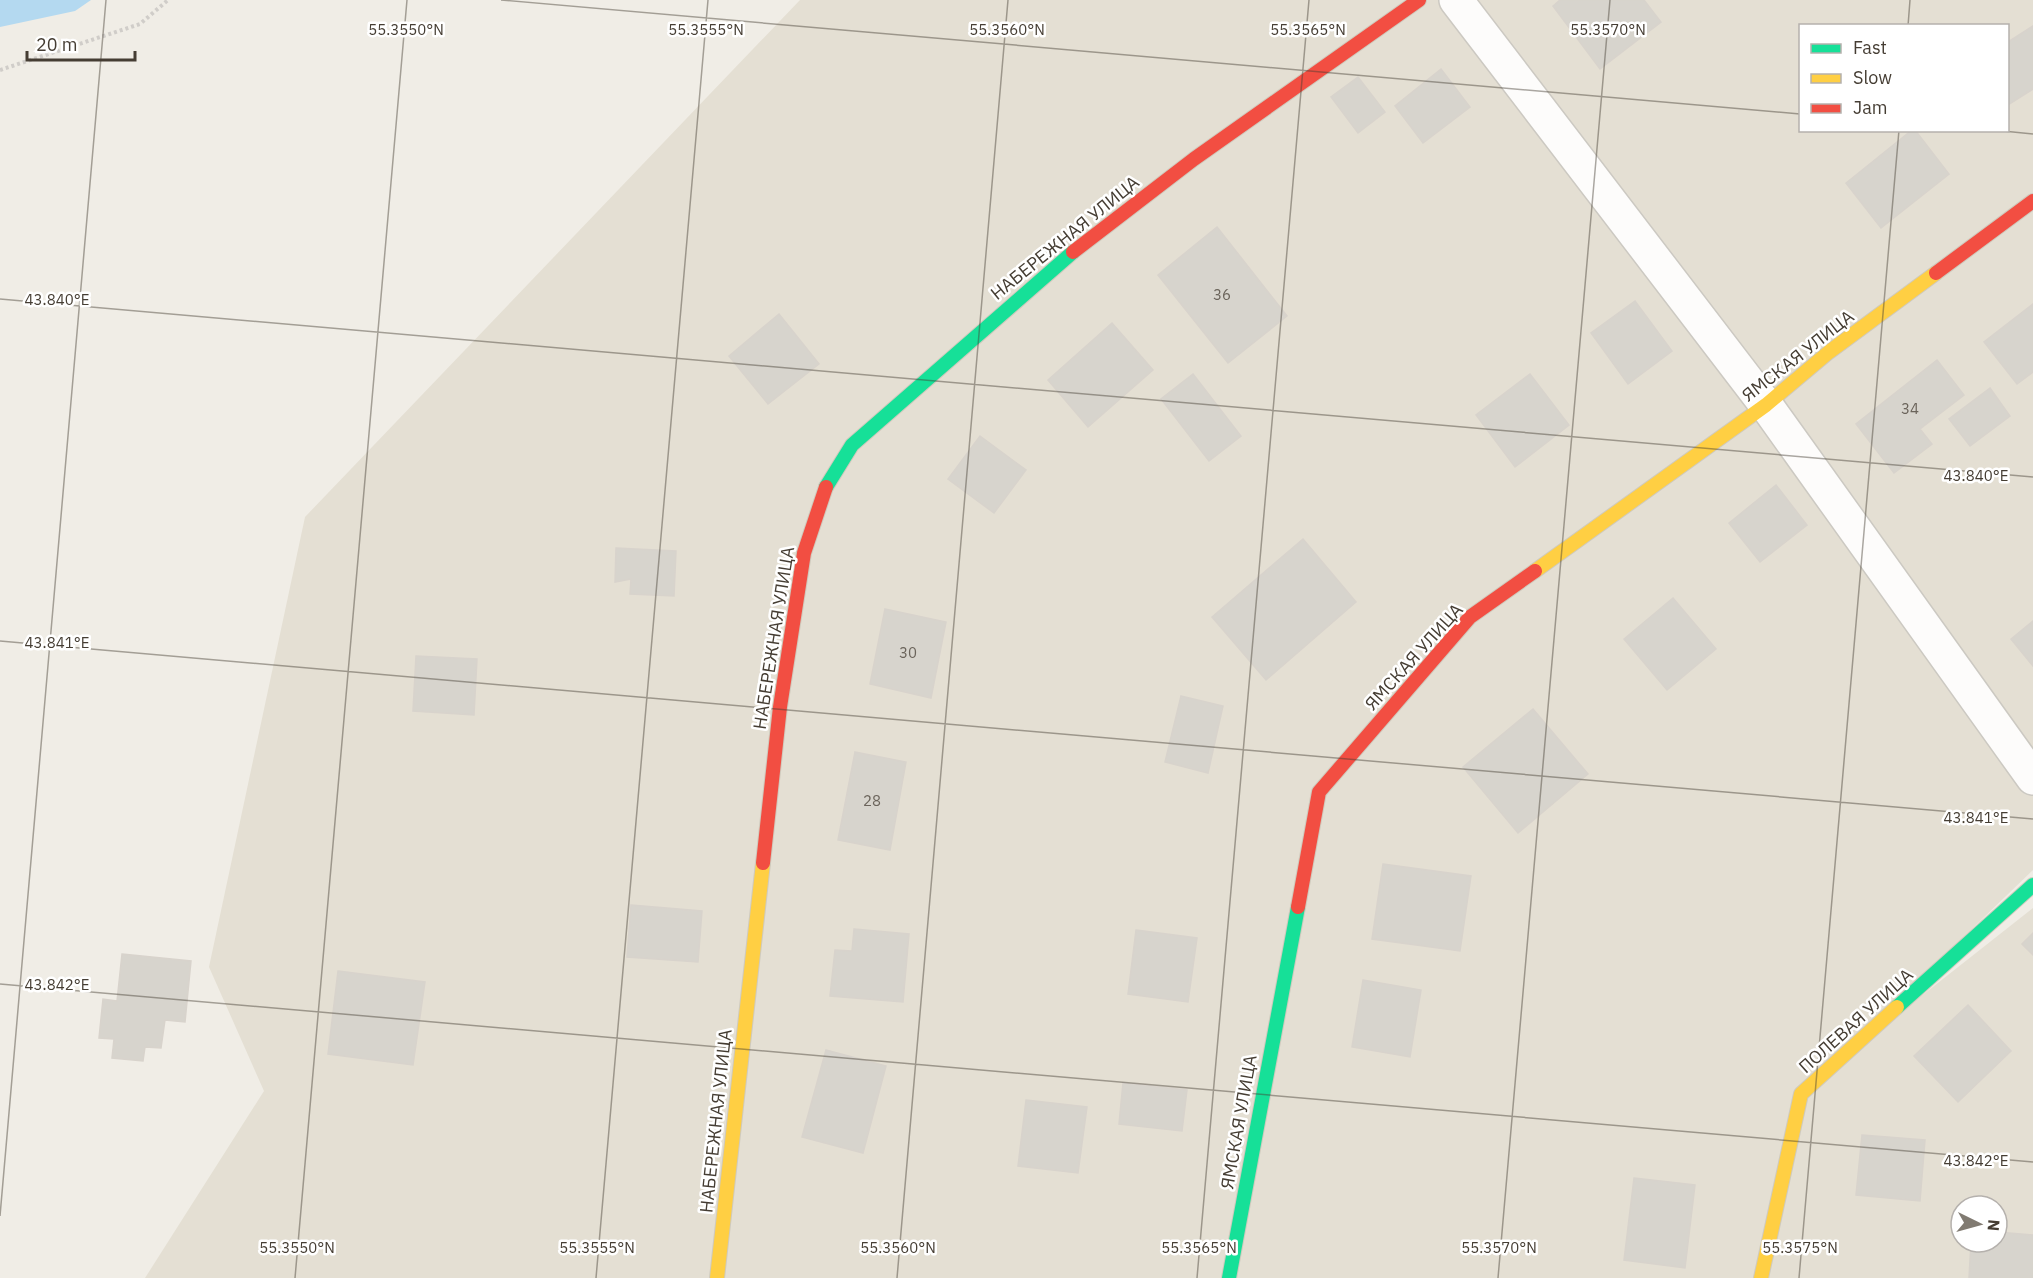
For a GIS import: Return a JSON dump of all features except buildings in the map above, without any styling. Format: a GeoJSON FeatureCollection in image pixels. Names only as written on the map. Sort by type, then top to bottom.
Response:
{"type":"FeatureCollection","features":[{"type":"Feature","properties":{"kind":"street","name":"НАБЕРЕЖНАЯ УЛИЦА"},"geometry":{"type":"LineString","coordinates":[[717,1278],[780,707],[804,553],[825,488],[852,445],[1056,265],[1194,159],[1419,0]]}},
{"type":"Feature","properties":{"kind":"street"},"geometry":{"type":"LineString","coordinates":[[1455,0],[1766,405],[2033,778]]}},
{"type":"Feature","properties":{"kind":"street","name":"ЯМСКАЯ УЛИЦА"},"geometry":{"type":"LineString","coordinates":[[1229,1278],[1318,792],[1470,618],[1766,405],[1829,352],[2033,201]]}},
{"type":"Feature","properties":{"kind":"street","name":"ПОЛЕВАЯ УЛИЦА"},"geometry":{"type":"LineString","coordinates":[[1761,1278],[1802,1094],[2033,885]]}},
{"type":"Feature","properties":{"kind":"path"},"geometry":{"type":"LineString","coordinates":[[0,70],[140,24],[168,0]]}},
{"type":"Feature","properties":{"kind":"shaded area"},"geometry":{"type":"Polygon","coordinates":[[[800,0],[2033,0],[2033,870],[1816,1079],[2033,908],[2033,1278],[145,1278],[264,1091],[209,967],[305,517],[800,0]]]}},
{"type":"Feature","properties":{"kind":"water"},"geometry":{"type":"Polygon","coordinates":[[[0,0],[91,0],[75,11],[0,27],[0,0]]]}},
{"type":"Feature","properties":{"kind":"traffic: fast"},"geometry":{"type":"LineString","coordinates":[[826,487],[852,445],[1073,252]]}},
{"type":"Feature","properties":{"kind":"traffic: fast"},"geometry":{"type":"LineString","coordinates":[[1897,1007],[2033,885]]}},
{"type":"Feature","properties":{"kind":"traffic: fast"},"geometry":{"type":"LineString","coordinates":[[1229,1278],[1298,907]]}},
{"type":"Feature","properties":{"kind":"traffic: slow"},"geometry":{"type":"LineString","coordinates":[[1535,571],[1766,405],[1829,352],[1936,273]]}},
{"type":"Feature","properties":{"kind":"traffic: slow"},"geometry":{"type":"LineString","coordinates":[[717,1278],[763,863]]}},
{"type":"Feature","properties":{"kind":"traffic: slow"},"geometry":{"type":"LineString","coordinates":[[1761,1278],[1801,1094],[1897,1007]]}},
{"type":"Feature","properties":{"kind":"traffic: jam"},"geometry":{"type":"LineString","coordinates":[[1073,252],[1194,159],[1419,0]]}},
{"type":"Feature","properties":{"kind":"traffic: jam"},"geometry":{"type":"LineString","coordinates":[[1936,273],[2033,201]]}},
{"type":"Feature","properties":{"kind":"traffic: jam"},"geometry":{"type":"LineString","coordinates":[[763,863],[780,707],[804,553],[826,487]]}},
{"type":"Feature","properties":{"kind":"traffic: jam"},"geometry":{"type":"LineString","coordinates":[[1298,907],[1319,792],[1470,617],[1535,571]]}}]}
